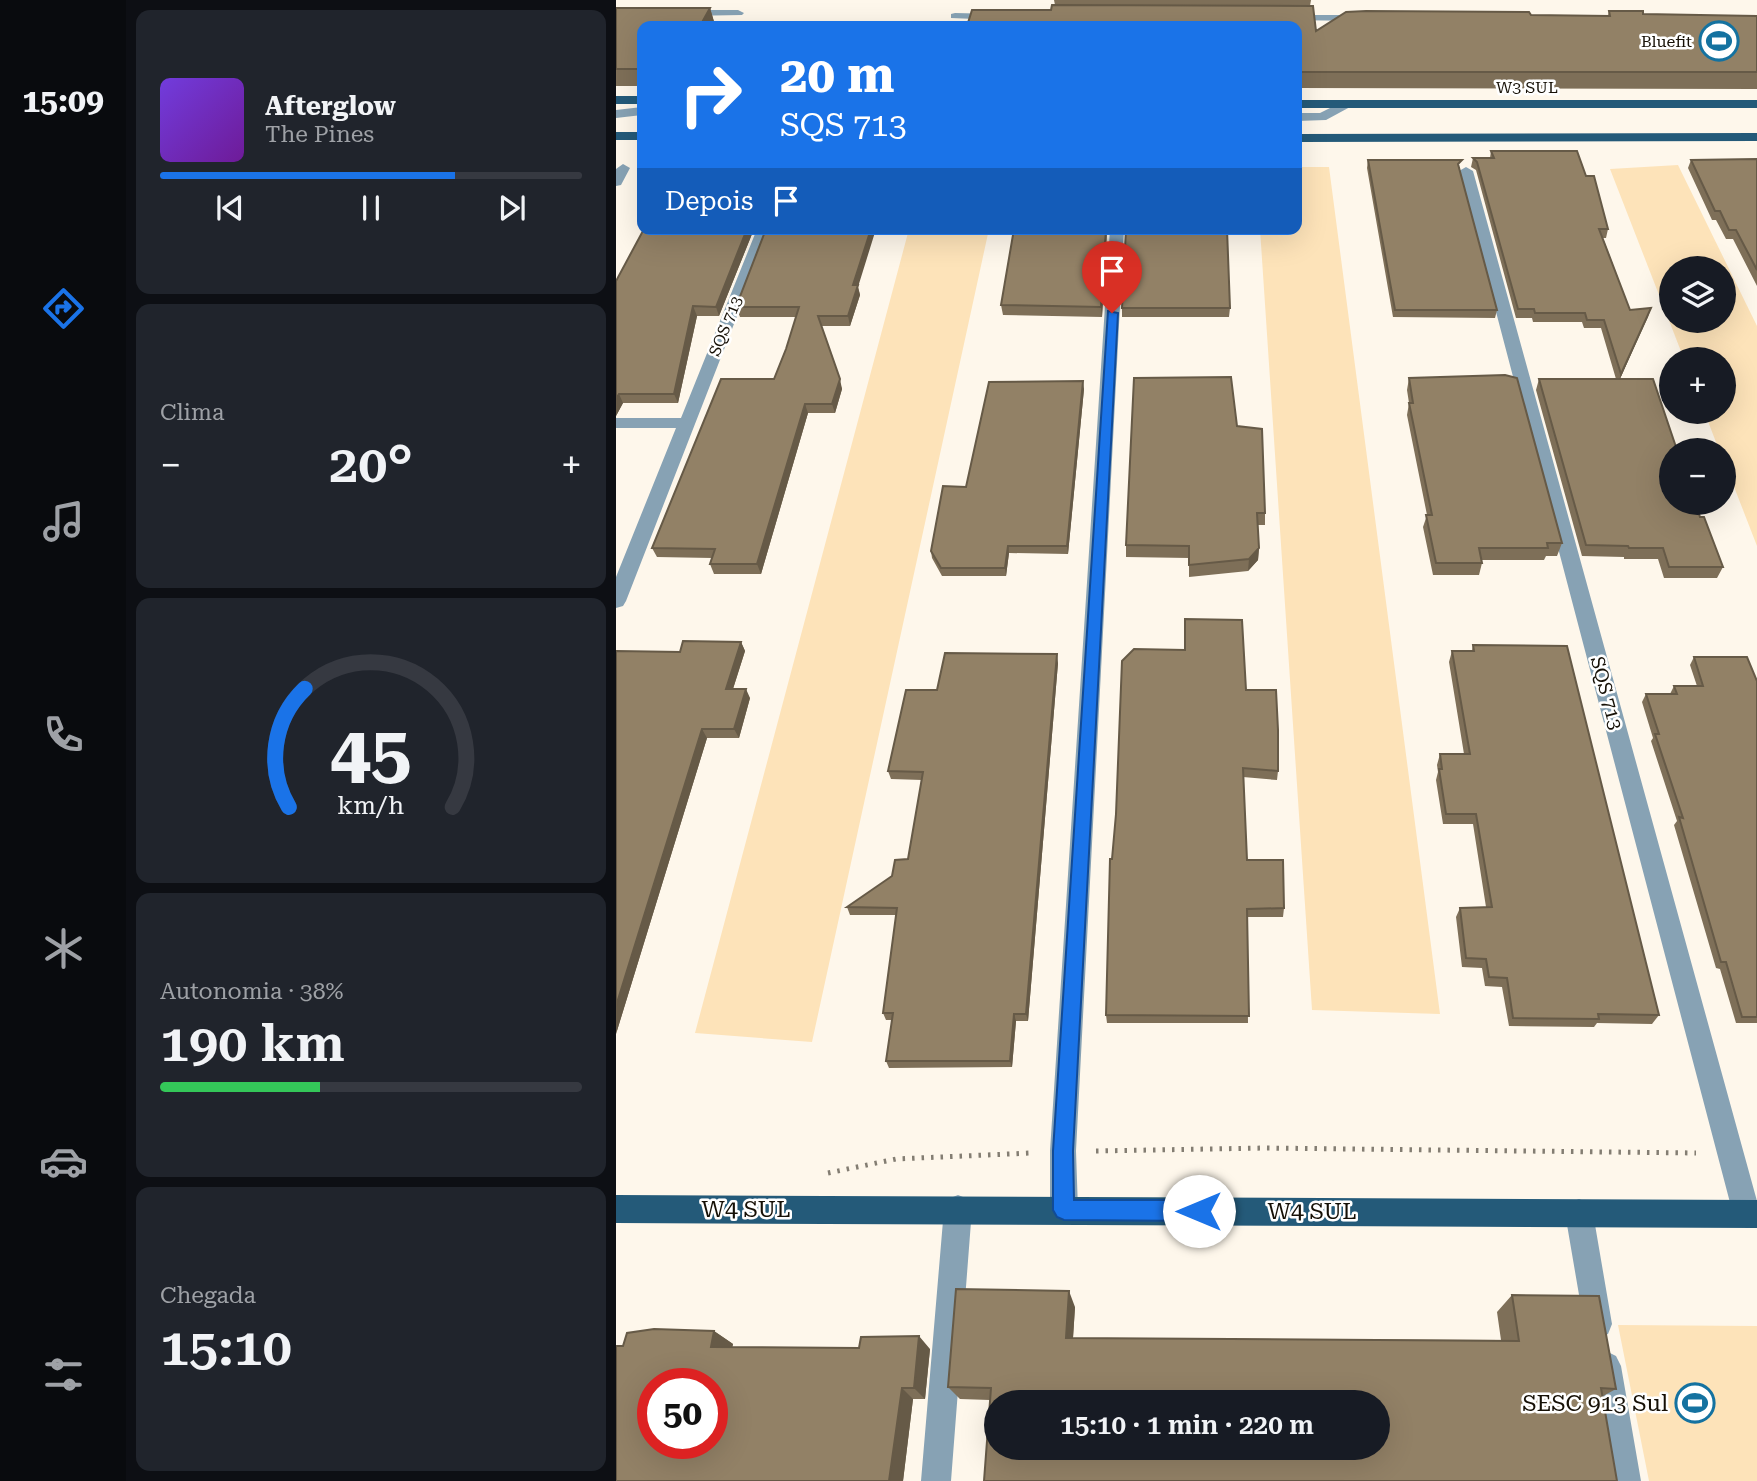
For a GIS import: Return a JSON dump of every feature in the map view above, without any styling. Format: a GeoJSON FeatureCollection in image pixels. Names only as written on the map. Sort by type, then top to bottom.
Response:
{"type":"FeatureCollection","features":[{"type":"Feature","properties":{"kind":"main road"},"geometry":{"type":"LineString","coordinates":[[616,100],[637,100]]}},
{"type":"Feature","properties":{"kind":"main road","name":"W3 SUL"},"geometry":{"type":"LineString","coordinates":[[1302,104],[1757,104]]}},
{"type":"Feature","properties":{"kind":"main road"},"geometry":{"type":"LineString","coordinates":[[1387,104],[1408,122],[1409,131],[1399,137]]}},
{"type":"Feature","properties":{"kind":"main road"},"geometry":{"type":"LineString","coordinates":[[1459,137],[1444,128],[1442,120],[1451,108],[1461,105]]}},
{"type":"Feature","properties":{"kind":"main road"},"geometry":{"type":"LineString","coordinates":[[616,136],[637,136]]}},
{"type":"Feature","properties":{"kind":"main road"},"geometry":{"type":"LineString","coordinates":[[1302,138],[1757,138]]}},
{"type":"Feature","properties":{"kind":"main road","name":"W4 SUL"},"geometry":{"type":"LineString","coordinates":[[616,1209],[1752,1214]]}},
{"type":"Feature","properties":{"kind":"street"},"geometry":{"type":"LineString","coordinates":[[734,21],[744,0]]}},
{"type":"Feature","properties":{"kind":"street"},"geometry":{"type":"LineString","coordinates":[[960,0],[954,21],[1006,17]]}},
{"type":"Feature","properties":{"kind":"street"},"geometry":{"type":"LineString","coordinates":[[677,13],[738,13]]}},
{"type":"Feature","properties":{"kind":"street"},"geometry":{"type":"LineString","coordinates":[[1278,18],[1373,18]]}},
{"type":"Feature","properties":{"kind":"street"},"geometry":{"type":"LineString","coordinates":[[1302,117],[1322,117],[1346,104]]}},
{"type":"Feature","properties":{"kind":"street"},"geometry":{"type":"LineString","coordinates":[[616,114],[637,113]]}},
{"type":"Feature","properties":{"kind":"street"},"geometry":{"type":"LineString","coordinates":[[616,182],[624,167]]}},
{"type":"Feature","properties":{"kind":"street","name":"SQS 713"},"geometry":{"type":"LineString","coordinates":[[1466,171],[1732,1153],[1752,1214]]}},
{"type":"Feature","properties":{"kind":"street","name":"SQS 713"},"geometry":{"type":"LineString","coordinates":[[616,601],[762,235]]}},
{"type":"Feature","properties":{"kind":"street"},"geometry":{"type":"LineString","coordinates":[[1064,1210],[1063,1151],[1117,235]]}},
{"type":"Feature","properties":{"kind":"street"},"geometry":{"type":"LineString","coordinates":[[616,423],[687,423]]}},
{"type":"Feature","properties":{"kind":"street"},"geometry":{"type":"LineString","coordinates":[[936,1481],[958,1209]]}},
{"type":"Feature","properties":{"kind":"street"},"geometry":{"type":"LineString","coordinates":[[1579,1213],[1626,1481]]}},
{"type":"Feature","properties":{"kind":"path"},"geometry":{"type":"LineString","coordinates":[[817,1176],[896,1159],[1063,1151],[1265,1148],[1732,1153]]}},
{"type":"Feature","properties":{"kind":"shaded area"},"geometry":{"type":"Polygon","coordinates":[[[1678,165],[1723,256],[1659,256],[1659,295],[1610,169],[1678,165]]]}},
{"type":"Feature","properties":{"kind":"shaded area"},"geometry":{"type":"Polygon","coordinates":[[[1302,167],[1329,167],[1440,1014],[1312,1010],[1260,235],[1302,235],[1302,167]]]}},
{"type":"Feature","properties":{"kind":"shaded area"},"geometry":{"type":"Polygon","coordinates":[[[907,235],[988,235],[812,1042],[695,1033],[907,235]]]}},
{"type":"Feature","properties":{"kind":"shaded area"},"geometry":{"type":"Polygon","coordinates":[[[1736,283],[1757,326],[1757,546],[1736,492],[1736,438],[1714,438],[1709,424],[1736,424],[1736,347],[1679,347],[1674,333],[1736,333],[1736,283]]]}},
{"type":"Feature","properties":{"kind":"shaded area","name":"SESC 913 Sul"},"geometry":{"type":"Polygon","coordinates":[[[1618,1325],[1757,1326],[1757,1481],[1649,1481],[1618,1325]]]}},
{"type":"Feature","properties":{"kind":"building"},"geometry":{"type":"Polygon","coordinates":[[[1052,5],[1313,6],[1316,31],[1346,12],[1366,11],[1529,12],[1531,15],[1610,16],[1609,11],[1643,11],[1643,14],[1757,16],[1757,72],[1302,72],[1302,21],[969,21],[972,10],[1051,10],[1052,5]]]}},
{"type":"Feature","properties":{"kind":"building"},"geometry":{"type":"Polygon","coordinates":[[[616,8],[710,8],[703,21],[637,21],[637,69],[616,69],[616,8]]]}},
{"type":"Feature","properties":{"kind":"building"},"geometry":{"type":"Polygon","coordinates":[[[1491,151],[1577,151],[1586,176],[1594,176],[1608,229],[1599,229],[1630,310],[1651,308],[1621,374],[1604,320],[1587,320],[1585,313],[1535,313],[1534,309],[1518,309],[1477,162],[1473,158],[1494,158],[1491,151]]]}},
{"type":"Feature","properties":{"kind":"building"},"geometry":{"type":"Polygon","coordinates":[[[1757,159],[1757,270],[1736,230],[1729,230],[1720,211],[1715,211],[1691,160],[1757,159]]]}},
{"type":"Feature","properties":{"kind":"building"},"geometry":{"type":"Polygon","coordinates":[[[1368,160],[1462,160],[1458,164],[1497,310],[1395,310],[1368,160]]]}},
{"type":"Feature","properties":{"kind":"building"},"geometry":{"type":"Polygon","coordinates":[[[641,235],[745,235],[716,307],[693,306],[674,394],[619,394],[616,399],[616,281],[641,235]]]}},
{"type":"Feature","properties":{"kind":"building"},"geometry":{"type":"Polygon","coordinates":[[[764,235],[869,235],[853,285],[858,285],[848,316],[818,316],[840,379],[832,404],[805,404],[757,564],[710,564],[715,549],[652,548],[721,379],[774,379],[799,307],[736,307],[764,235]]]}},
{"type":"Feature","properties":{"kind":"building"},"geometry":{"type":"Polygon","coordinates":[[[1013,235],[1106,235],[1101,307],[1001,305],[1013,235]]]}},
{"type":"Feature","properties":{"kind":"building"},"geometry":{"type":"Polygon","coordinates":[[[1126,235],[1227,235],[1230,308],[1122,308],[1126,235]]]}},
{"type":"Feature","properties":{"kind":"building"},"geometry":{"type":"Polygon","coordinates":[[[1505,375],[1517,378],[1562,543],[1547,543],[1548,548],[1479,548],[1482,563],[1436,563],[1426,515],[1432,515],[1409,403],[1413,403],[1409,378],[1505,375]]]}},
{"type":"Feature","properties":{"kind":"building"},"geometry":{"type":"Polygon","coordinates":[[[1231,377],[1237,426],[1262,429],[1265,513],[1257,513],[1259,548],[1249,559],[1189,565],[1189,546],[1126,545],[1134,378],[1231,377]]]}},
{"type":"Feature","properties":{"kind":"building"},"geometry":{"type":"Polygon","coordinates":[[[1539,379],[1653,379],[1659,397],[1659,424],[1668,424],[1673,438],[1659,438],[1659,515],[1704,517],[1723,567],[1669,567],[1663,548],[1586,545],[1539,379]]]}},
{"type":"Feature","properties":{"kind":"building"},"geometry":{"type":"Polygon","coordinates":[[[1083,381],[1067,546],[1008,546],[1005,568],[941,568],[931,551],[943,486],[966,487],[989,382],[1083,381]]]}},
{"type":"Feature","properties":{"kind":"building"},"geometry":{"type":"Polygon","coordinates":[[[1185,619],[1242,620],[1246,690],[1276,690],[1278,771],[1243,768],[1247,860],[1283,860],[1284,908],[1247,909],[1249,1016],[1106,1015],[1110,859],[1116,814],[1122,661],[1134,649],[1185,650],[1185,619]]]}},
{"type":"Feature","properties":{"kind":"building"},"geometry":{"type":"Polygon","coordinates":[[[683,641],[741,642],[726,689],[746,689],[734,729],[702,729],[616,1006],[616,651],[680,652],[683,641]]]}},
{"type":"Feature","properties":{"kind":"building"},"geometry":{"type":"Polygon","coordinates":[[[1473,645],[1567,646],[1659,1015],[1598,1014],[1599,1019],[1513,1018],[1507,978],[1489,977],[1486,959],[1466,958],[1460,908],[1492,907],[1476,814],[1446,814],[1439,769],[1442,769],[1440,754],[1470,754],[1452,651],[1474,651],[1473,645]]]}},
{"type":"Feature","properties":{"kind":"building"},"geometry":{"type":"Polygon","coordinates":[[[945,653],[1057,654],[1026,1014],[1014,1014],[1010,1061],[886,1061],[893,1013],[883,1013],[897,908],[847,907],[892,876],[895,860],[908,859],[923,772],[888,771],[906,690],[937,690],[945,653]]]}},
{"type":"Feature","properties":{"kind":"building"},"geometry":{"type":"Polygon","coordinates":[[[1694,657],[1747,657],[1757,681],[1757,1017],[1742,1017],[1726,962],[1721,962],[1679,817],[1683,818],[1655,734],[1659,734],[1646,694],[1677,694],[1674,686],[1703,686],[1694,657]]]}},
{"type":"Feature","properties":{"kind":"building"},"geometry":{"type":"Polygon","coordinates":[[[956,1289],[1069,1291],[1066,1338],[1519,1341],[1512,1295],[1599,1296],[1616,1389],[1601,1388],[1617,1481],[984,1481],[986,1460],[1390,1460],[1390,1390],[948,1387],[956,1289]]]}},
{"type":"Feature","properties":{"kind":"building"},"geometry":{"type":"Polygon","coordinates":[[[654,1329],[714,1331],[711,1347],[859,1348],[861,1337],[919,1336],[914,1388],[902,1388],[889,1481],[616,1481],[616,1346],[623,1346],[627,1333],[654,1329]]]}},
{"type":"Feature","properties":{"kind":"place","name":"Bluefit"},"geometry":{"type":"Point","coordinates":[1719,41]}},
{"type":"Feature","properties":{"kind":"place","name":"SESC 913 Sul"},"geometry":{"type":"Point","coordinates":[1695,1403]}},
{"type":"Feature","properties":{"kind":"route"},"geometry":{"type":"LineString","coordinates":[[1112,313],[1063,1151],[1064,1210],[1199,1211]]}}]}
